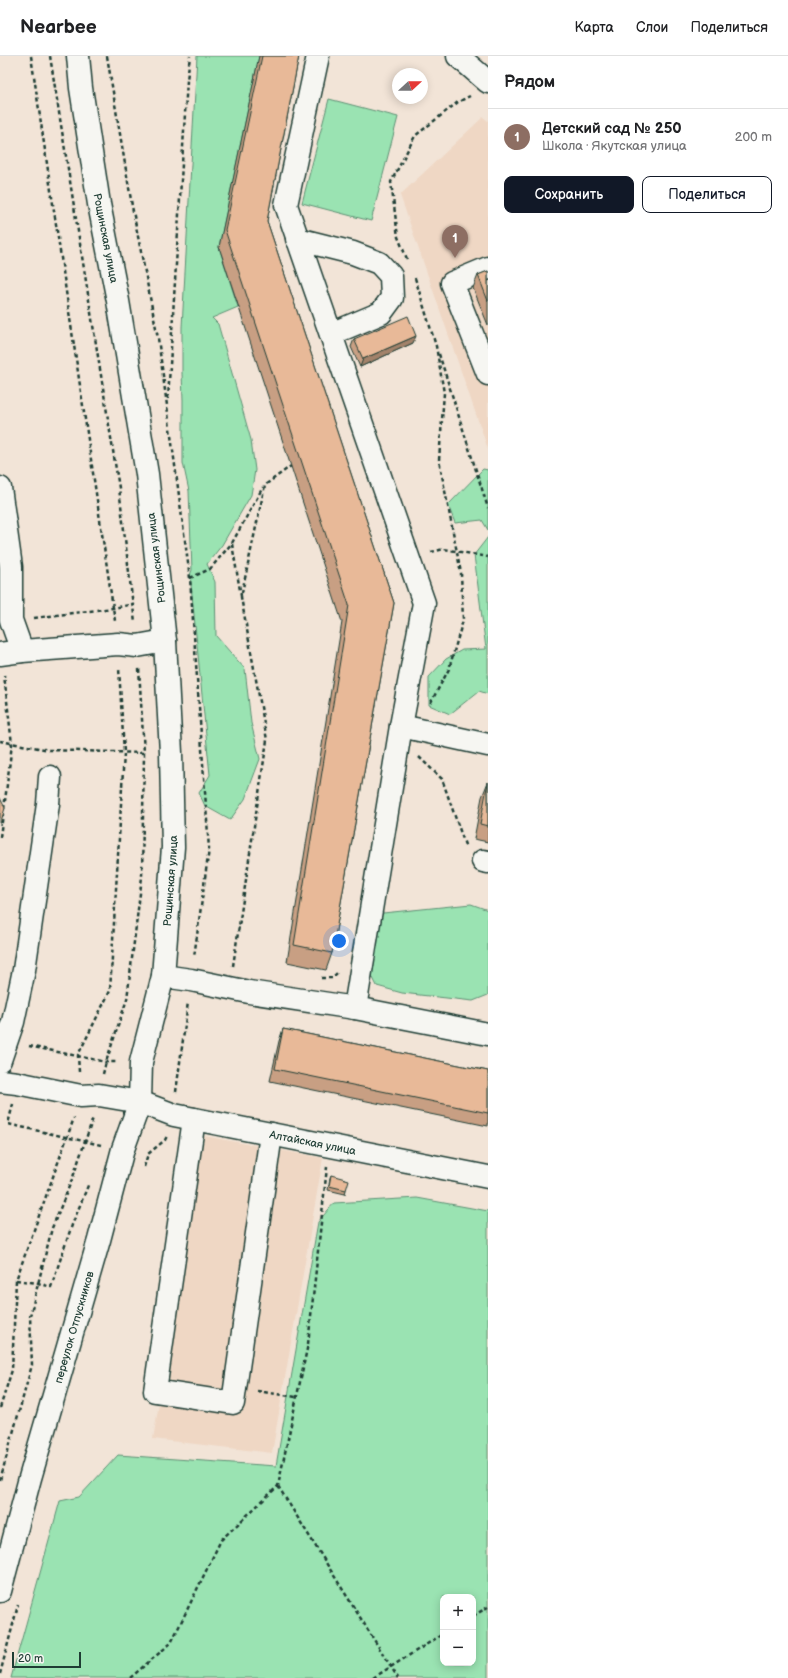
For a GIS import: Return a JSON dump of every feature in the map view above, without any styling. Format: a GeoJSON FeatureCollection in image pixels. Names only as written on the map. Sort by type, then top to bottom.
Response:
{"type":"FeatureCollection","features":[{"type":"Feature","properties":{"kind":"street","name":"Рощинская улица"},"geometry":{"type":"LineString","coordinates":[[78,56],[81,88],[99,204],[118,301],[147,474],[165,641],[174,847],[163,976],[141,1062]]}},
{"type":"Feature","properties":{"kind":"street"},"geometry":{"type":"LineString","coordinates":[[318,56],[286,205],[424,603],[405,731],[355,1008]]}},
{"type":"Feature","properties":{"kind":"street"},"geometry":{"type":"LineString","coordinates":[[458,56],[482,87]]}},
{"type":"Feature","properties":{"kind":"street"},"geometry":{"type":"LineString","coordinates":[[298,239],[353,253],[379,263],[392,276],[392,298],[380,314],[331,334]]}},
{"type":"Feature","properties":{"kind":"street"},"geometry":{"type":"LineString","coordinates":[[486,364],[452,282],[488,268]]}},
{"type":"Feature","properties":{"kind":"street"},"geometry":{"type":"LineString","coordinates":[[0,488],[11,620],[8,653],[165,641]]}},
{"type":"Feature","properties":{"kind":"street"},"geometry":{"type":"LineString","coordinates":[[405,731],[488,745]]}},
{"type":"Feature","properties":{"kind":"street"},"geometry":{"type":"LineString","coordinates":[[0,1060],[13,1022],[24,970],[48,804],[50,777]]}},
{"type":"Feature","properties":{"kind":"street"},"geometry":{"type":"LineString","coordinates":[[163,976],[249,992],[355,1008],[488,1034]]}},
{"type":"Feature","properties":{"kind":"street","name":"переулок Отпускников"},"geometry":{"type":"LineString","coordinates":[[0,1591],[30,1478],[97,1247],[123,1149],[140,1102],[141,1062]]}},
{"type":"Feature","properties":{"kind":"street","name":"Алтайская улица"},"geometry":{"type":"LineString","coordinates":[[9,1082],[140,1102],[184,1117],[329,1147],[488,1177]]}},
{"type":"Feature","properties":{"kind":"street"},"geometry":{"type":"LineString","coordinates":[[184,1117],[156,1391],[233,1403],[271,1134]]}},
{"type":"Feature","properties":{"kind":"path"},"geometry":{"type":"LineString","coordinates":[[0,1408],[12,1370],[16,1280],[68,1139],[106,1062],[127,998],[142,877],[144,753],[128,645],[113,608],[31,56]]}},
{"type":"Feature","properties":{"kind":"path"},"geometry":{"type":"LineString","coordinates":[[0,1480],[32,1366],[30,1316],[38,1282],[52,1228],[86,1142],[90,1095],[78,1055],[110,992],[124,753],[128,645],[134,604],[119,488],[50,56]]}},
{"type":"Feature","properties":{"kind":"path"},"geometry":{"type":"LineString","coordinates":[[107,56],[132,206],[158,338],[190,578],[209,849],[191,980],[184,1117],[165,1140],[148,1154],[143,1169]]}},
{"type":"Feature","properties":{"kind":"path"},"geometry":{"type":"LineString","coordinates":[[167,406],[190,56]]}},
{"type":"Feature","properties":{"kind":"path"},"geometry":{"type":"LineString","coordinates":[[410,265],[398,237],[391,182],[415,136],[458,102],[482,87]]}},
{"type":"Feature","properties":{"kind":"path"},"geometry":{"type":"LineString","coordinates":[[413,272],[488,508]]}},
{"type":"Feature","properties":{"kind":"path"},"geometry":{"type":"LineString","coordinates":[[436,346],[444,393],[439,460],[461,573],[463,620],[449,669],[405,731],[442,779],[468,855],[486,861]]}},
{"type":"Feature","properties":{"kind":"path"},"geometry":{"type":"LineString","coordinates":[[190,578],[210,569],[232,543],[265,485],[291,466]]}},
{"type":"Feature","properties":{"kind":"path"},"geometry":{"type":"LineString","coordinates":[[241,597],[265,485]]}},
{"type":"Feature","properties":{"kind":"path"},"geometry":{"type":"LineString","coordinates":[[232,543],[267,740],[232,965],[235,970]]}},
{"type":"Feature","properties":{"kind":"path"},"geometry":{"type":"LineString","coordinates":[[409,558],[444,549],[488,557]]}},
{"type":"Feature","properties":{"kind":"path"},"geometry":{"type":"LineString","coordinates":[[11,620],[113,608],[134,604]]}},
{"type":"Feature","properties":{"kind":"path"},"geometry":{"type":"LineString","coordinates":[[0,837],[12,744],[8,653]]}},
{"type":"Feature","properties":{"kind":"path"},"geometry":{"type":"LineString","coordinates":[[0,742],[50,750],[144,753]]}},
{"type":"Feature","properties":{"kind":"path"},"geometry":{"type":"LineString","coordinates":[[315,978],[332,978],[365,947]]}},
{"type":"Feature","properties":{"kind":"path"},"geometry":{"type":"LineString","coordinates":[[141,1062],[106,1062],[29,1046],[9,1082],[8,1124],[68,1139],[148,1154]]}},
{"type":"Feature","properties":{"kind":"path"},"geometry":{"type":"LineString","coordinates":[[130,1678],[171,1643],[221,1540],[278,1486],[308,1344],[329,1147]]}},
{"type":"Feature","properties":{"kind":"path"},"geometry":{"type":"LineString","coordinates":[[16,1280],[38,1282],[50,1287],[89,1182]]}},
{"type":"Feature","properties":{"kind":"path"},"geometry":{"type":"LineString","coordinates":[[235,1388],[296,1397]]}},
{"type":"Feature","properties":{"kind":"path"},"geometry":{"type":"LineString","coordinates":[[278,1486],[398,1678]]}},
{"type":"Feature","properties":{"kind":"path"},"geometry":{"type":"LineString","coordinates":[[0,1674],[20,1599]]}},
{"type":"Feature","properties":{"kind":"path"},"geometry":{"type":"LineString","coordinates":[[476,1614],[488,1606]]}},
{"type":"Feature","properties":{"kind":"path"},"geometry":{"type":"LineString","coordinates":[[373,1678],[440,1636]]}},
{"type":"Feature","properties":{"kind":"shaded area"},"geometry":{"type":"Polygon","coordinates":[[[483,117],[488,121],[488,449],[400,195],[483,117]]]}},
{"type":"Feature","properties":{"kind":"shaded area"},"geometry":{"type":"Polygon","coordinates":[[[204,1136],[323,1158],[272,1453],[153,1439],[204,1136]]]}},
{"type":"Feature","properties":{"kind":"green space"},"geometry":{"type":"Polygon","coordinates":[[[197,56],[259,56],[219,247],[238,307],[212,318],[218,324],[251,440],[255,470],[251,495],[222,545],[207,564],[215,582],[216,636],[245,669],[251,723],[260,759],[245,799],[230,820],[205,806],[199,793],[210,775],[190,575],[192,570],[189,491],[183,463],[182,327],[197,56]]]}},
{"type":"Feature","properties":{"kind":"green space"},"geometry":{"type":"Polygon","coordinates":[[[329,99],[398,117],[371,221],[302,203],[329,99]]]}},
{"type":"Feature","properties":{"kind":"green space"},"geometry":{"type":"Polygon","coordinates":[[[483,469],[488,470],[488,530],[482,520],[455,523],[448,505],[483,469]]]}},
{"type":"Feature","properties":{"kind":"green space"},"geometry":{"type":"Polygon","coordinates":[[[488,537],[488,694],[479,691],[450,714],[429,705],[429,677],[446,659],[462,650],[486,649],[474,555],[488,537]]]}},
{"type":"Feature","properties":{"kind":"green space"},"geometry":{"type":"Polygon","coordinates":[[[471,904],[488,910],[488,995],[473,1001],[402,993],[377,986],[369,970],[375,927],[383,913],[471,904]]]}},
{"type":"Feature","properties":{"kind":"green space"},"geometry":{"type":"Polygon","coordinates":[[[417,1198],[488,1211],[488,1678],[11,1678],[60,1501],[79,1497],[118,1455],[276,1466],[318,1222],[334,1203],[417,1198]]]}},
{"type":"Feature","properties":{"kind":"building"},"geometry":{"type":"Polygon","coordinates":[[[262,56],[299,56],[267,221],[394,603],[332,953],[294,945],[349,605],[225,230],[262,56]]]}},
{"type":"Feature","properties":{"kind":"building"},"geometry":{"type":"Polygon","coordinates":[[[488,271],[488,301],[478,275],[488,271]]]}},
{"type":"Feature","properties":{"kind":"building"},"geometry":{"type":"Polygon","coordinates":[[[408,316],[416,336],[363,359],[354,339],[408,316]]]}},
{"type":"Feature","properties":{"kind":"building"},"geometry":{"type":"Polygon","coordinates":[[[488,782],[488,826],[480,824],[488,782]]]}},
{"type":"Feature","properties":{"kind":"building"},"geometry":{"type":"Polygon","coordinates":[[[0,798],[5,808],[0,825],[0,798]]]}},
{"type":"Feature","properties":{"kind":"building"},"geometry":{"type":"Polygon","coordinates":[[[283,1029],[488,1071],[488,1113],[275,1069],[283,1029]]]}},
{"type":"Feature","properties":{"kind":"building"},"geometry":{"type":"Polygon","coordinates":[[[331,1175],[349,1180],[346,1190],[329,1186],[331,1175]]]}},
{"type":"Feature","properties":{"kind":"place","name":"Детский сад № 250"},"geometry":{"type":"Point","coordinates":[455,258]}}]}
